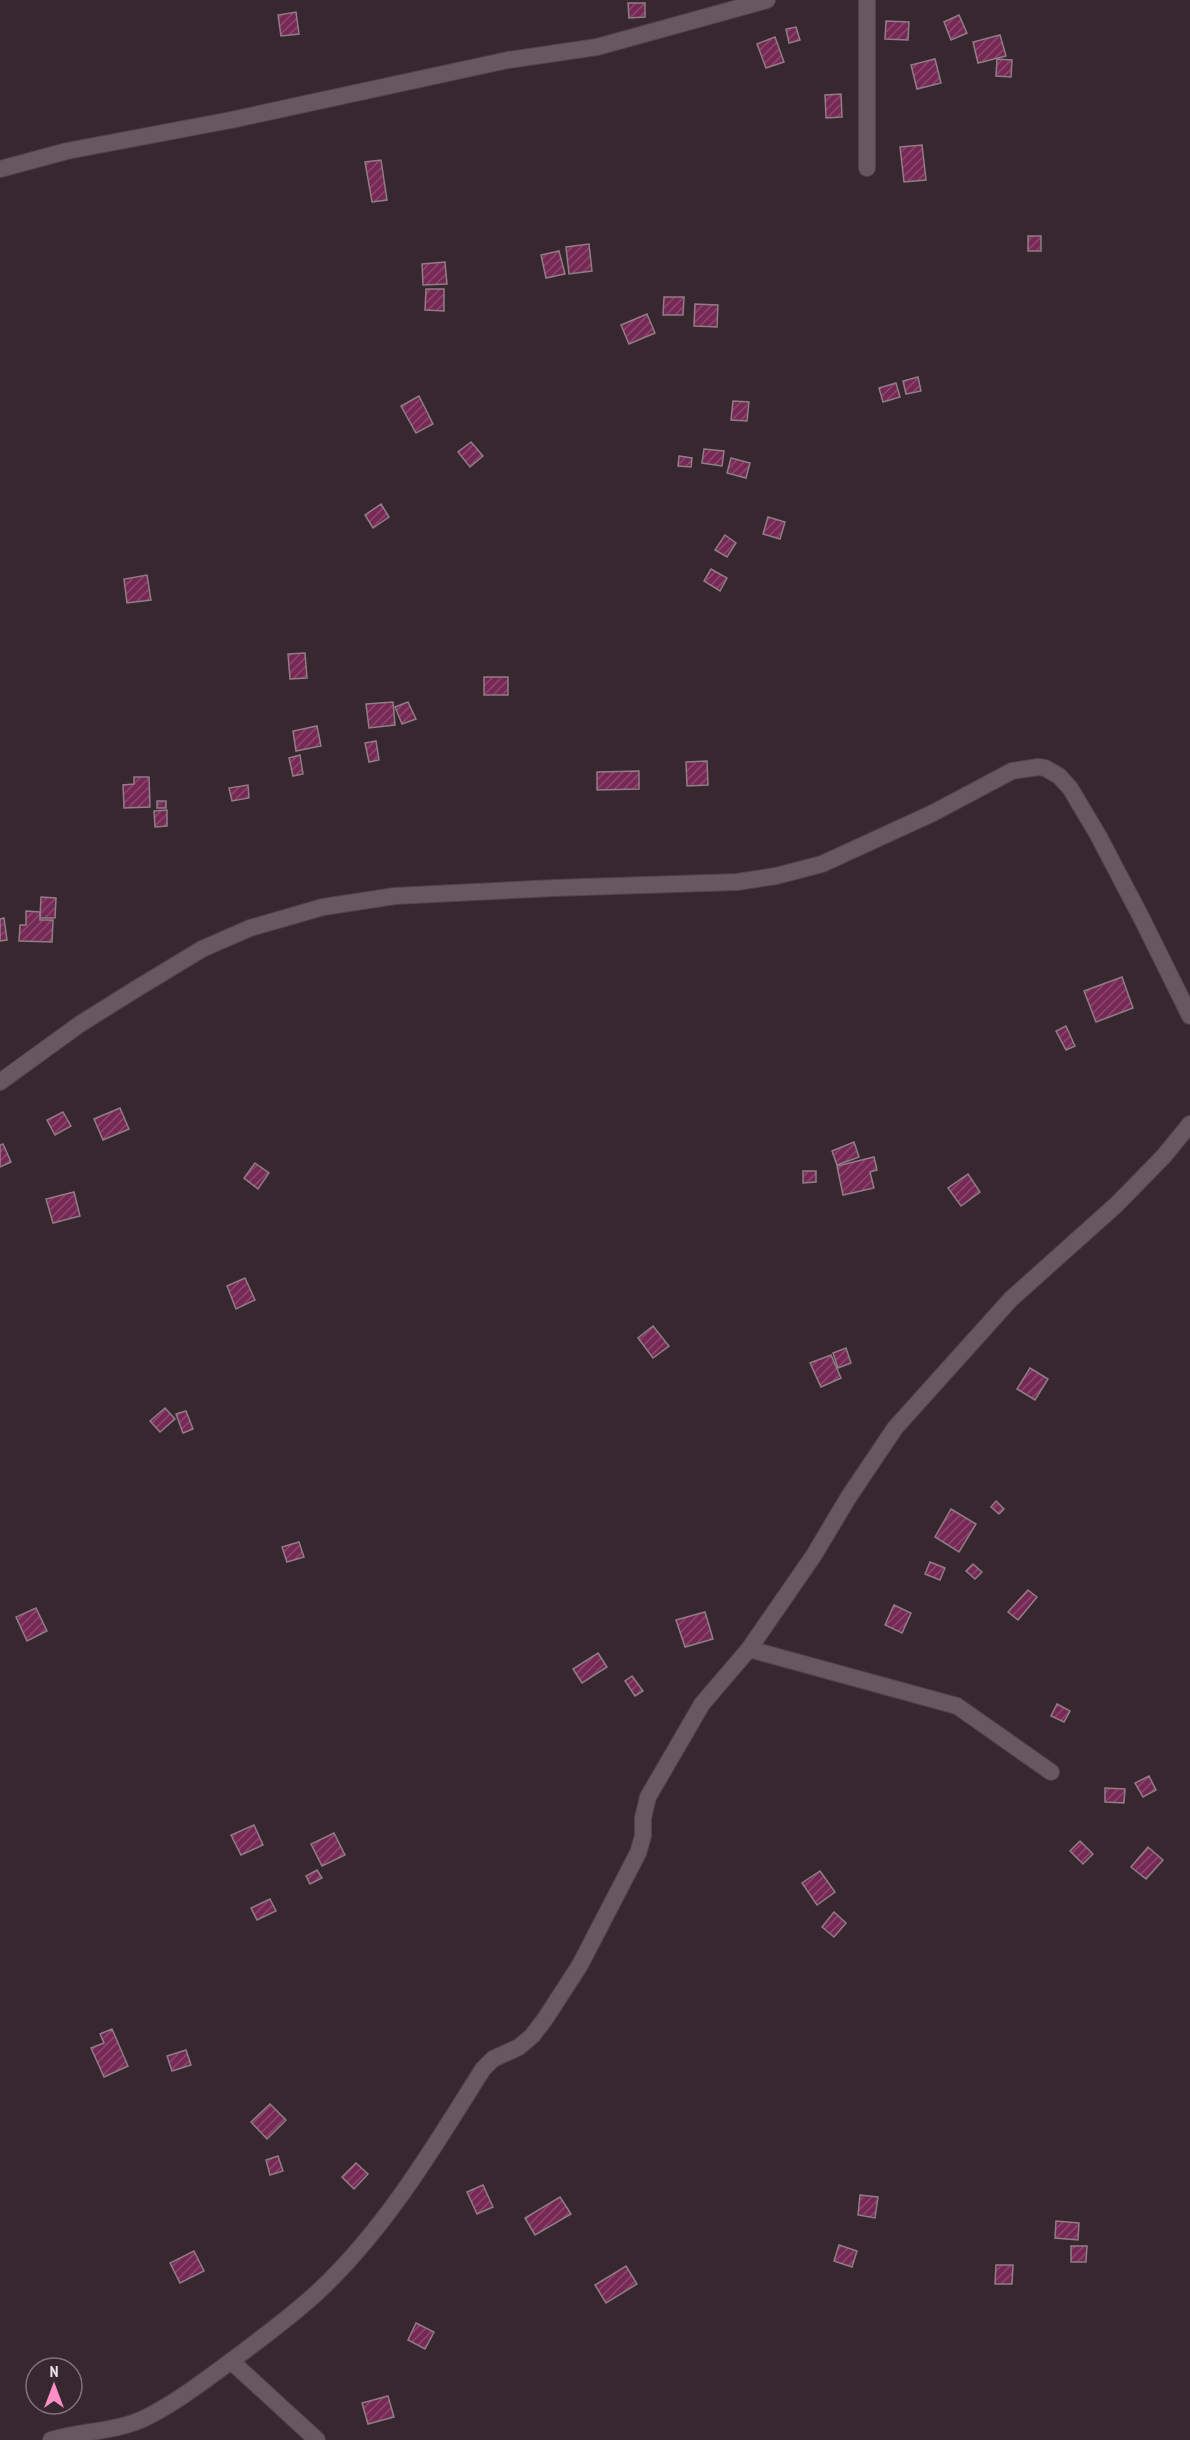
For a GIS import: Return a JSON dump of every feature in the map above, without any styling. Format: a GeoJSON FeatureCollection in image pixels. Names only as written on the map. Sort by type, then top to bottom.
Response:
{"type":"FeatureCollection","features":[{"type":"Feature","properties":{"kind":"street"},"geometry":{"type":"LineString","coordinates":[[0,169],[67,151],[231,120],[508,60],[597,47],[767,0]]}},
{"type":"Feature","properties":{"kind":"street"},"geometry":{"type":"LineString","coordinates":[[867,0],[867,168]]}},
{"type":"Feature","properties":{"kind":"street"},"geometry":{"type":"LineString","coordinates":[[0,1082],[80,1024],[136,989],[202,949],[250,928],[323,907],[395,896],[737,882],[776,876],[822,864],[933,813],[1012,771],[1038,767],[1059,776],[1070,788],[1131,898],[1190,1016]]}},
{"type":"Feature","properties":{"kind":"street"},"geometry":{"type":"LineString","coordinates":[[51,2440],[69,2434],[118,2427],[143,2419],[197,2386],[295,2312],[324,2286],[387,2215],[439,2140],[483,2069],[493,2059],[519,2047],[532,2036],[580,1965],[627,1876],[643,1836],[643,1818],[648,1797],[661,1771],[702,1704],[749,1649],[814,1555],[848,1498],[895,1428],[1011,1299],[1116,1205],[1164,1156],[1190,1124]]}},
{"type":"Feature","properties":{"kind":"street"},"geometry":{"type":"LineString","coordinates":[[749,1649],[957,1706],[1051,1772]]}},
{"type":"Feature","properties":{"kind":"street"},"geometry":{"type":"LineString","coordinates":[[231,2361],[317,2440]]}},
{"type":"Feature","properties":{"kind":"building"},"geometry":{"type":"Polygon","coordinates":[[[628,3],[645,3],[645,17],[629,18],[628,3]]]}},
{"type":"Feature","properties":{"kind":"building"},"geometry":{"type":"Polygon","coordinates":[[[296,12],[299,34],[281,36],[278,15],[296,12]]]}},
{"type":"Feature","properties":{"kind":"building"},"geometry":{"type":"Polygon","coordinates":[[[959,15],[967,33],[951,40],[944,22],[959,15]]]}},
{"type":"Feature","properties":{"kind":"building"},"geometry":{"type":"Polygon","coordinates":[[[886,21],[909,22],[908,40],[885,39],[886,21]]]}},
{"type":"Feature","properties":{"kind":"building"},"geometry":{"type":"Polygon","coordinates":[[[796,27],[800,40],[789,43],[786,29],[796,27]]]}},
{"type":"Feature","properties":{"kind":"building"},"geometry":{"type":"Polygon","coordinates":[[[1000,35],[1006,56],[978,63],[973,42],[1000,35]]]}},
{"type":"Feature","properties":{"kind":"building"},"geometry":{"type":"Polygon","coordinates":[[[775,37],[784,62],[766,68],[757,44],[775,37]]]}},
{"type":"Feature","properties":{"kind":"building"},"geometry":{"type":"Polygon","coordinates":[[[935,59],[941,83],[917,89],[911,65],[935,59]]]}},
{"type":"Feature","properties":{"kind":"building"},"geometry":{"type":"Polygon","coordinates":[[[997,59],[1012,60],[1011,77],[996,76],[997,59]]]}},
{"type":"Feature","properties":{"kind":"building"},"geometry":{"type":"Polygon","coordinates":[[[841,94],[842,117],[826,118],[825,95],[841,94]]]}},
{"type":"Feature","properties":{"kind":"building"},"geometry":{"type":"Polygon","coordinates":[[[922,145],[926,180],[904,182],[900,147],[922,145]]]}},
{"type":"Feature","properties":{"kind":"building"},"geometry":{"type":"Polygon","coordinates":[[[381,160],[387,200],[372,202],[365,162],[381,160]]]}},
{"type":"Feature","properties":{"kind":"building"},"geometry":{"type":"Polygon","coordinates":[[[1028,236],[1041,236],[1041,251],[1028,251],[1028,236]]]}},
{"type":"Feature","properties":{"kind":"building"},"geometry":{"type":"Polygon","coordinates":[[[589,244],[592,271],[569,274],[566,247],[589,244]]]}},
{"type":"Feature","properties":{"kind":"building"},"geometry":{"type":"Polygon","coordinates":[[[559,251],[565,274],[546,278],[541,255],[559,251]]]}},
{"type":"Feature","properties":{"kind":"building"},"geometry":{"type":"Polygon","coordinates":[[[445,262],[447,284],[423,285],[422,264],[445,262]]]}},
{"type":"Feature","properties":{"kind":"building"},"geometry":{"type":"Polygon","coordinates":[[[426,289],[444,289],[444,311],[425,310],[426,289]]]}},
{"type":"Feature","properties":{"kind":"building"},"geometry":{"type":"Polygon","coordinates":[[[664,297],[684,297],[683,315],[663,315],[664,297]]]}},
{"type":"Feature","properties":{"kind":"building"},"geometry":{"type":"Polygon","coordinates":[[[695,304],[718,305],[717,327],[694,326],[695,304]]]}},
{"type":"Feature","properties":{"kind":"building"},"geometry":{"type":"Polygon","coordinates":[[[647,314],[655,333],[629,344],[621,325],[647,314]]]}},
{"type":"Feature","properties":{"kind":"building"},"geometry":{"type":"Polygon","coordinates":[[[918,377],[921,391],[906,394],[903,381],[918,377]]]}},
{"type":"Feature","properties":{"kind":"building"},"geometry":{"type":"Polygon","coordinates":[[[896,383],[900,397],[883,402],[879,388],[896,383]]]}},
{"type":"Feature","properties":{"kind":"building"},"geometry":{"type":"Polygon","coordinates":[[[419,396],[433,424],[416,433],[401,406],[419,396]]]}},
{"type":"Feature","properties":{"kind":"building"},"geometry":{"type":"Polygon","coordinates":[[[733,401],[749,402],[747,421],[731,420],[733,401]]]}},
{"type":"Feature","properties":{"kind":"building"},"geometry":{"type":"Polygon","coordinates":[[[471,442],[483,456],[470,467],[458,452],[471,442]]]}},
{"type":"Feature","properties":{"kind":"building"},"geometry":{"type":"Polygon","coordinates":[[[704,449],[724,451],[722,466],[702,463],[704,449]]]}},
{"type":"Feature","properties":{"kind":"building"},"geometry":{"type":"Polygon","coordinates":[[[679,456],[692,458],[691,467],[678,466],[679,456]]]}},
{"type":"Feature","properties":{"kind":"building"},"geometry":{"type":"Polygon","coordinates":[[[731,458],[750,463],[746,478],[727,473],[731,458]]]}},
{"type":"Feature","properties":{"kind":"building"},"geometry":{"type":"Polygon","coordinates":[[[381,504],[389,517],[373,528],[365,515],[381,504]]]}},
{"type":"Feature","properties":{"kind":"building"},"geometry":{"type":"Polygon","coordinates":[[[768,517],[785,522],[780,539],[763,534],[768,517]]]}},
{"type":"Feature","properties":{"kind":"building"},"geometry":{"type":"Polygon","coordinates":[[[725,535],[736,543],[727,557],[715,550],[725,535]]]}},
{"type":"Feature","properties":{"kind":"building"},"geometry":{"type":"Polygon","coordinates":[[[711,569],[727,578],[720,591],[704,581],[711,569]]]}},
{"type":"Feature","properties":{"kind":"building"},"geometry":{"type":"Polygon","coordinates":[[[147,575],[151,600],[127,603],[124,579],[147,575]]]}},
{"type":"Feature","properties":{"kind":"building"},"geometry":{"type":"Polygon","coordinates":[[[305,653],[307,678],[290,679],[288,654],[305,653]]]}},
{"type":"Feature","properties":{"kind":"building"},"geometry":{"type":"Polygon","coordinates":[[[484,677],[508,677],[508,695],[484,695],[484,677]]]}},
{"type":"Feature","properties":{"kind":"building"},"geometry":{"type":"Polygon","coordinates":[[[393,702],[395,725],[369,728],[366,704],[393,702]]]}},
{"type":"Feature","properties":{"kind":"building"},"geometry":{"type":"Polygon","coordinates":[[[408,702],[416,719],[402,724],[395,707],[408,702]]]}},
{"type":"Feature","properties":{"kind":"building"},"geometry":{"type":"Polygon","coordinates":[[[317,726],[321,746],[296,751],[293,731],[317,726]]]}},
{"type":"Feature","properties":{"kind":"building"},"geometry":{"type":"Polygon","coordinates":[[[376,741],[379,760],[369,762],[365,743],[376,741]]]}},
{"type":"Feature","properties":{"kind":"building"},"geometry":{"type":"Polygon","coordinates":[[[300,755],[303,774],[293,776],[289,758],[300,755]]]}},
{"type":"Feature","properties":{"kind":"building"},"geometry":{"type":"Polygon","coordinates":[[[707,761],[708,785],[687,786],[686,762],[707,761]]]}},
{"type":"Feature","properties":{"kind":"building"},"geometry":{"type":"Polygon","coordinates":[[[639,771],[639,789],[597,790],[597,772],[639,771]]]}},
{"type":"Feature","properties":{"kind":"building"},"geometry":{"type":"Polygon","coordinates":[[[134,777],[149,777],[150,807],[124,808],[123,785],[134,784],[134,777]]]}},
{"type":"Feature","properties":{"kind":"building"},"geometry":{"type":"Polygon","coordinates":[[[248,785],[249,798],[232,801],[229,788],[248,785]]]}},
{"type":"Feature","properties":{"kind":"building"},"geometry":{"type":"Polygon","coordinates":[[[157,801],[166,801],[166,808],[157,808],[157,801]]]}},
{"type":"Feature","properties":{"kind":"building"},"geometry":{"type":"Polygon","coordinates":[[[167,810],[167,826],[155,827],[154,811],[167,810]]]}},
{"type":"Feature","properties":{"kind":"building"},"geometry":{"type":"Polygon","coordinates":[[[41,897],[56,898],[55,918],[40,918],[41,897]]]}},
{"type":"Feature","properties":{"kind":"building"},"geometry":{"type":"Polygon","coordinates":[[[26,911],[40,912],[40,920],[53,920],[52,942],[19,941],[20,925],[26,925],[26,911]]]}},
{"type":"Feature","properties":{"kind":"building"},"geometry":{"type":"Polygon","coordinates":[[[4,918],[7,940],[0,941],[0,919],[4,918]]]}},
{"type":"Feature","properties":{"kind":"building"},"geometry":{"type":"Polygon","coordinates":[[[1122,977],[1133,1008],[1096,1022],[1084,991],[1122,977]]]}},
{"type":"Feature","properties":{"kind":"building"},"geometry":{"type":"Polygon","coordinates":[[[1066,1026],[1075,1046],[1066,1050],[1056,1031],[1066,1026]]]}},
{"type":"Feature","properties":{"kind":"building"},"geometry":{"type":"Polygon","coordinates":[[[120,1108],[129,1129],[103,1140],[94,1119],[120,1108]]]}},
{"type":"Feature","properties":{"kind":"building"},"geometry":{"type":"Polygon","coordinates":[[[63,1112],[71,1126],[55,1135],[47,1120],[63,1112]]]}},
{"type":"Feature","properties":{"kind":"building"},"geometry":{"type":"Polygon","coordinates":[[[854,1142],[859,1157],[837,1165],[832,1151],[854,1142]]]}},
{"type":"Feature","properties":{"kind":"building"},"geometry":{"type":"Polygon","coordinates":[[[3,1144],[11,1162],[0,1167],[0,1145],[3,1144]]]}},
{"type":"Feature","properties":{"kind":"building"},"geometry":{"type":"Polygon","coordinates":[[[874,1157],[877,1170],[870,1172],[874,1188],[843,1195],[837,1166],[874,1157]]]}},
{"type":"Feature","properties":{"kind":"building"},"geometry":{"type":"Polygon","coordinates":[[[255,1163],[269,1173],[258,1189],[244,1178],[255,1163]]]}},
{"type":"Feature","properties":{"kind":"building"},"geometry":{"type":"Polygon","coordinates":[[[803,1171],[816,1171],[816,1182],[803,1183],[803,1171]]]}},
{"type":"Feature","properties":{"kind":"building"},"geometry":{"type":"Polygon","coordinates":[[[968,1174],[980,1192],[961,1206],[948,1188],[968,1174]]]}},
{"type":"Feature","properties":{"kind":"building"},"geometry":{"type":"Polygon","coordinates":[[[74,1192],[80,1216],[53,1223],[46,1199],[74,1192]]]}},
{"type":"Feature","properties":{"kind":"building"},"geometry":{"type":"Polygon","coordinates":[[[245,1278],[255,1300],[236,1309],[227,1286],[245,1278]]]}},
{"type":"Feature","properties":{"kind":"building"},"geometry":{"type":"Polygon","coordinates":[[[653,1326],[669,1346],[653,1358],[638,1338],[653,1326]]]}},
{"type":"Feature","properties":{"kind":"building"},"geometry":{"type":"Polygon","coordinates":[[[846,1348],[851,1363],[838,1368],[833,1353],[846,1348]]]}},
{"type":"Feature","properties":{"kind":"building"},"geometry":{"type":"Polygon","coordinates":[[[831,1355],[841,1378],[821,1387],[810,1363],[831,1355]]]}},
{"type":"Feature","properties":{"kind":"building"},"geometry":{"type":"Polygon","coordinates":[[[1030,1368],[1048,1379],[1035,1400],[1017,1389],[1030,1368]]]}},
{"type":"Feature","properties":{"kind":"building"},"geometry":{"type":"Polygon","coordinates":[[[165,1408],[175,1419],[160,1432],[150,1421],[165,1408]]]}},
{"type":"Feature","properties":{"kind":"building"},"geometry":{"type":"Polygon","coordinates":[[[186,1411],[193,1429],[183,1433],[176,1414],[186,1411]]]}},
{"type":"Feature","properties":{"kind":"building"},"geometry":{"type":"Polygon","coordinates":[[[996,1501],[1004,1509],[999,1514],[991,1507],[996,1501]]]}},
{"type":"Feature","properties":{"kind":"building"},"geometry":{"type":"Polygon","coordinates":[[[951,1509],[976,1524],[959,1552],[935,1537],[951,1509]]]}},
{"type":"Feature","properties":{"kind":"building"},"geometry":{"type":"Polygon","coordinates":[[[299,1542],[304,1557],[287,1562],[282,1547],[299,1542]]]}},
{"type":"Feature","properties":{"kind":"building"},"geometry":{"type":"Polygon","coordinates":[[[930,1562],[945,1568],[940,1580],[925,1574],[930,1562]]]}},
{"type":"Feature","properties":{"kind":"building"},"geometry":{"type":"Polygon","coordinates":[[[973,1564],[982,1572],[975,1579],[966,1571],[973,1564]]]}},
{"type":"Feature","properties":{"kind":"building"},"geometry":{"type":"Polygon","coordinates":[[[1028,1590],[1037,1597],[1018,1620],[1008,1612],[1028,1590]]]}},
{"type":"Feature","properties":{"kind":"building"},"geometry":{"type":"Polygon","coordinates":[[[894,1605],[911,1613],[902,1633],[885,1625],[894,1605]]]}},
{"type":"Feature","properties":{"kind":"building"},"geometry":{"type":"Polygon","coordinates":[[[36,1608],[47,1631],[27,1641],[16,1617],[36,1608]]]}},
{"type":"Feature","properties":{"kind":"building"},"geometry":{"type":"Polygon","coordinates":[[[705,1612],[713,1639],[685,1647],[676,1620],[705,1612]]]}},
{"type":"Feature","properties":{"kind":"building"},"geometry":{"type":"Polygon","coordinates":[[[598,1653],[607,1667],[582,1683],[573,1669],[598,1653]]]}},
{"type":"Feature","properties":{"kind":"building"},"geometry":{"type":"Polygon","coordinates":[[[632,1676],[643,1691],[635,1696],[625,1681],[632,1676]]]}},
{"type":"Feature","properties":{"kind":"building"},"geometry":{"type":"Polygon","coordinates":[[[1057,1704],[1070,1711],[1064,1722],[1051,1716],[1057,1704]]]}},
{"type":"Feature","properties":{"kind":"building"},"geometry":{"type":"Polygon","coordinates":[[[1149,1776],[1156,1790],[1143,1797],[1135,1783],[1149,1776]]]}},
{"type":"Feature","properties":{"kind":"building"},"geometry":{"type":"Polygon","coordinates":[[[1105,1788],[1125,1789],[1124,1803],[1105,1802],[1105,1788]]]}},
{"type":"Feature","properties":{"kind":"building"},"geometry":{"type":"Polygon","coordinates":[[[254,1825],[263,1845],[241,1855],[231,1835],[254,1825]]]}},
{"type":"Feature","properties":{"kind":"building"},"geometry":{"type":"Polygon","coordinates":[[[334,1833],[345,1855],[322,1866],[311,1844],[334,1833]]]}},
{"type":"Feature","properties":{"kind":"building"},"geometry":{"type":"Polygon","coordinates":[[[1080,1841],[1093,1854],[1083,1864],[1070,1851],[1080,1841]]]}},
{"type":"Feature","properties":{"kind":"building"},"geometry":{"type":"Polygon","coordinates":[[[1148,1847],[1163,1860],[1146,1879],[1131,1867],[1148,1847]]]}},
{"type":"Feature","properties":{"kind":"building"},"geometry":{"type":"Polygon","coordinates":[[[317,1870],[322,1878],[310,1884],[306,1876],[317,1870]]]}},
{"type":"Feature","properties":{"kind":"building"},"geometry":{"type":"Polygon","coordinates":[[[820,1871],[835,1892],[817,1905],[802,1883],[820,1871]]]}},
{"type":"Feature","properties":{"kind":"building"},"geometry":{"type":"Polygon","coordinates":[[[270,1899],[276,1911],[257,1920],[251,1908],[270,1899]]]}},
{"type":"Feature","properties":{"kind":"building"},"geometry":{"type":"Polygon","coordinates":[[[834,1912],[846,1923],[834,1937],[822,1927],[834,1912]]]}},
{"type":"Feature","properties":{"kind":"building"},"geometry":{"type":"Polygon","coordinates":[[[112,2029],[128,2066],[104,2077],[91,2048],[104,2043],[100,2034],[112,2029]]]}},
{"type":"Feature","properties":{"kind":"building"},"geometry":{"type":"Polygon","coordinates":[[[186,2050],[191,2065],[172,2071],[167,2056],[186,2050]]]}},
{"type":"Feature","properties":{"kind":"building"},"geometry":{"type":"Polygon","coordinates":[[[270,2104],[286,2120],[267,2139],[251,2122],[270,2104]]]}},
{"type":"Feature","properties":{"kind":"building"},"geometry":{"type":"Polygon","coordinates":[[[278,2156],[283,2171],[270,2175],[266,2160],[278,2156]]]}},
{"type":"Feature","properties":{"kind":"building"},"geometry":{"type":"Polygon","coordinates":[[[356,2163],[368,2174],[354,2189],[342,2177],[356,2163]]]}},
{"type":"Feature","properties":{"kind":"building"},"geometry":{"type":"Polygon","coordinates":[[[483,2185],[493,2207],[477,2214],[467,2192],[483,2185]]]}},
{"type":"Feature","properties":{"kind":"building"},"geometry":{"type":"Polygon","coordinates":[[[860,2195],[878,2197],[875,2218],[858,2215],[860,2195]]]}},
{"type":"Feature","properties":{"kind":"building"},"geometry":{"type":"Polygon","coordinates":[[[560,2197],[571,2214],[535,2235],[525,2218],[560,2197]]]}},
{"type":"Feature","properties":{"kind":"building"},"geometry":{"type":"Polygon","coordinates":[[[1056,2221],[1079,2223],[1078,2240],[1055,2238],[1056,2221]]]}},
{"type":"Feature","properties":{"kind":"building"},"geometry":{"type":"Polygon","coordinates":[[[839,2245],[857,2251],[852,2267],[834,2261],[839,2245]]]}},
{"type":"Feature","properties":{"kind":"building"},"geometry":{"type":"Polygon","coordinates":[[[1071,2246],[1087,2246],[1086,2262],[1071,2262],[1071,2246]]]}},
{"type":"Feature","properties":{"kind":"building"},"geometry":{"type":"Polygon","coordinates":[[[194,2251],[204,2271],[180,2283],[170,2263],[194,2251]]]}},
{"type":"Feature","properties":{"kind":"building"},"geometry":{"type":"Polygon","coordinates":[[[996,2265],[1013,2265],[1012,2284],[995,2284],[996,2265]]]}},
{"type":"Feature","properties":{"kind":"building"},"geometry":{"type":"Polygon","coordinates":[[[626,2266],[637,2284],[606,2303],[595,2285],[626,2266]]]}},
{"type":"Feature","properties":{"kind":"building"},"geometry":{"type":"Polygon","coordinates":[[[416,2323],[434,2332],[425,2349],[408,2340],[416,2323]]]}},
{"type":"Feature","properties":{"kind":"building"},"geometry":{"type":"Polygon","coordinates":[[[388,2396],[394,2417],[368,2424],[362,2403],[388,2396]]]}}]}
